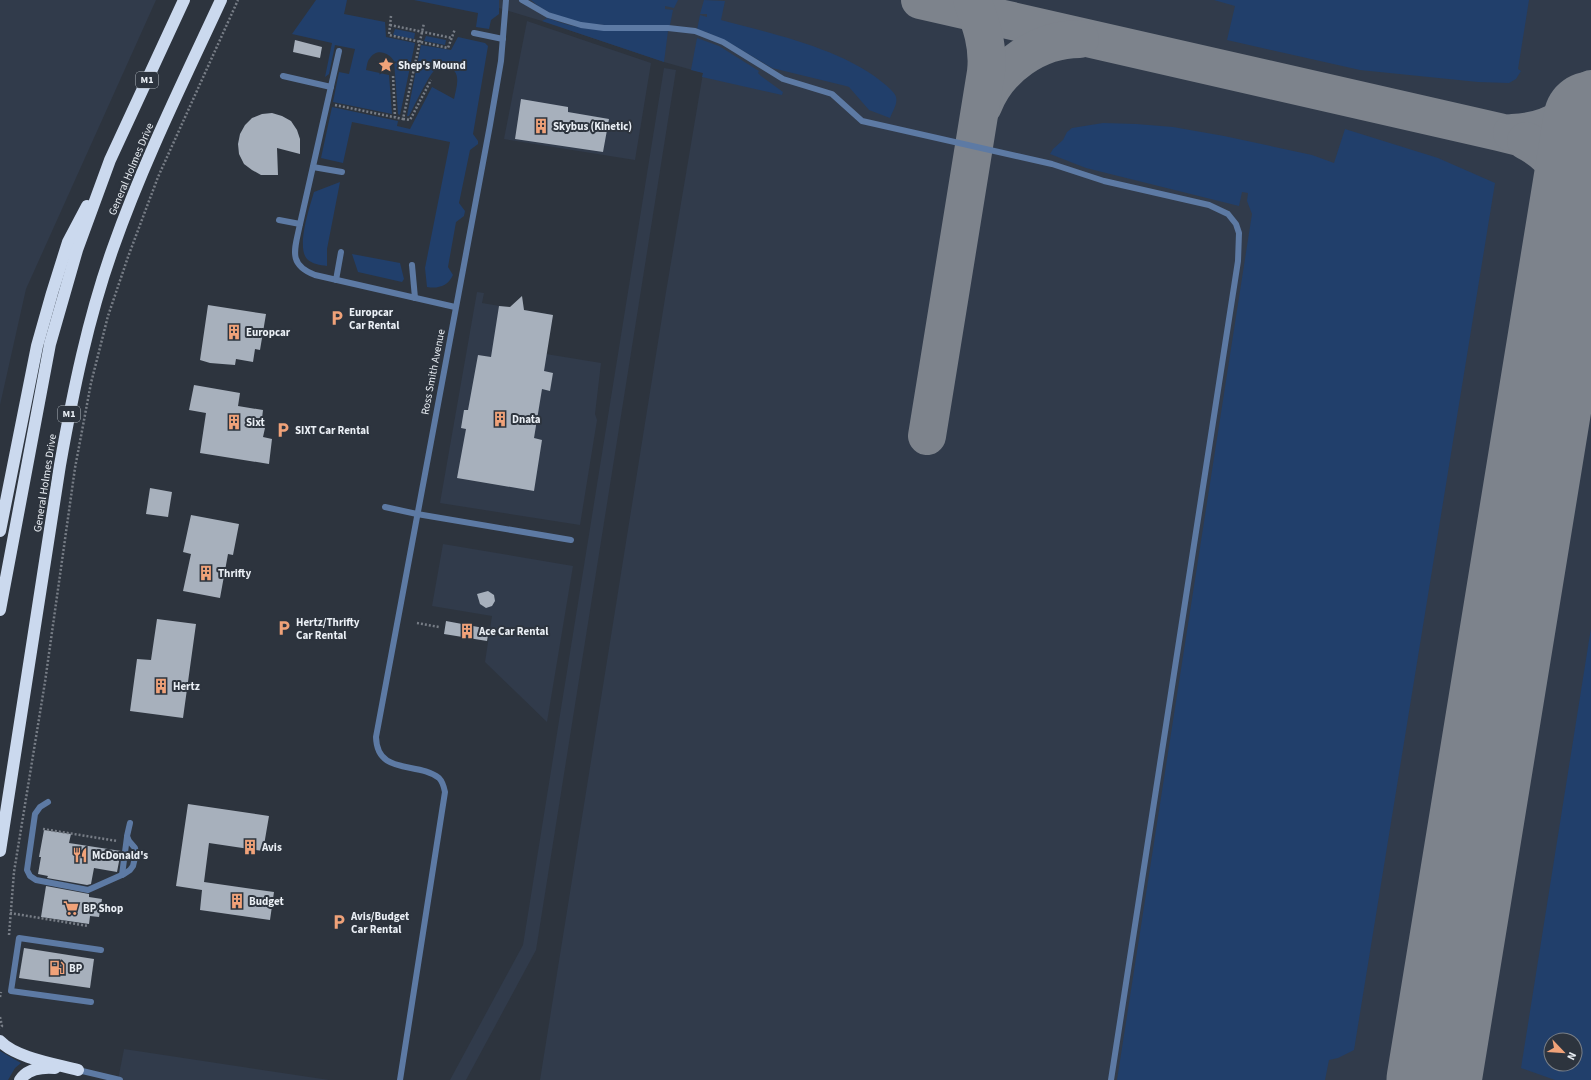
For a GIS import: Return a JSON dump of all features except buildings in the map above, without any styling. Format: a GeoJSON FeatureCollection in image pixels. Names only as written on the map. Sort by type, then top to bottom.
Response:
{"type":"FeatureCollection","features":[{"type":"Feature","properties":{"kind":"highway","name":"General Holmes Drive"},"geometry":{"type":"LineString","coordinates":[[0,610],[50,344],[77,250],[110,160],[184,0]]}},
{"type":"Feature","properties":{"kind":"highway","name":"General Holmes Drive"},"geometry":{"type":"LineString","coordinates":[[0,850],[60,465],[70,407],[84,343],[113,248],[147,162],[221,0]]}},
{"type":"Feature","properties":{"kind":"highway"},"geometry":{"type":"LineString","coordinates":[[0,531],[37,346],[52,293],[68,242],[110,160]]}},
{"type":"Feature","properties":{"kind":"highway"},"geometry":{"type":"LineString","coordinates":[[0,1040],[10,1049],[78,1070]]}},
{"type":"Feature","properties":{"kind":"highway"},"geometry":{"type":"LineString","coordinates":[[20,1080],[27,1072],[42,1068],[78,1070]]}},
{"type":"Feature","properties":{"kind":"lane","name":"Ross Smith Avenue"},"geometry":{"type":"LineString","coordinates":[[400,1080],[445,792],[443,783],[439,778],[429,773],[395,764],[384,758],[377,746],[376,737],[490,125],[501,61],[506,0]]}},
{"type":"Feature","properties":{"kind":"lane"},"geometry":{"type":"LineString","coordinates":[[522,0],[548,15],[581,25],[604,28],[668,28],[695,31],[723,42],[783,79],[832,94],[862,121],[1052,164],[1104,181],[1209,205],[1228,214],[1236,224],[1239,233],[1238,261],[1111,1080]]}},
{"type":"Feature","properties":{"kind":"lane"},"geometry":{"type":"LineString","coordinates":[[474,33],[503,39]]}},
{"type":"Feature","properties":{"kind":"lane"},"geometry":{"type":"LineString","coordinates":[[339,51],[300,224],[295,249],[296,261],[304,270],[315,275],[455,308]]}},
{"type":"Feature","properties":{"kind":"lane"},"geometry":{"type":"LineString","coordinates":[[282,76],[331,87]]}},
{"type":"Feature","properties":{"kind":"lane"},"geometry":{"type":"LineString","coordinates":[[313,167],[342,172]]}},
{"type":"Feature","properties":{"kind":"lane"},"geometry":{"type":"LineString","coordinates":[[279,220],[300,224]]}},
{"type":"Feature","properties":{"kind":"lane"},"geometry":{"type":"LineString","coordinates":[[336,280],[341,252]]}},
{"type":"Feature","properties":{"kind":"lane"},"geometry":{"type":"LineString","coordinates":[[412,265],[415,298]]}},
{"type":"Feature","properties":{"kind":"lane"},"geometry":{"type":"LineString","coordinates":[[385,507],[417,514],[571,540]]}},
{"type":"Feature","properties":{"kind":"lane"},"geometry":{"type":"LineString","coordinates":[[48,802],[40,807],[35,814],[27,870],[30,876],[36,880],[88,890],[122,875],[133,866],[136,853],[135,848],[127,836]]}},
{"type":"Feature","properties":{"kind":"lane"},"geometry":{"type":"LineString","coordinates":[[122,875],[130,823]]}},
{"type":"Feature","properties":{"kind":"lane"},"geometry":{"type":"LineString","coordinates":[[91,1002],[11,991],[19,938],[101,950]]}},
{"type":"Feature","properties":{"kind":"lane"},"geometry":{"type":"LineString","coordinates":[[78,1070],[120,1080]]}},
{"type":"Feature","properties":{"kind":"path"},"geometry":{"type":"LineString","coordinates":[[8,940],[14,872],[44,682],[75,468],[91,384],[108,316],[158,177],[238,0]]}},
{"type":"Feature","properties":{"kind":"path"},"geometry":{"type":"LineString","coordinates":[[391,16],[389,35],[448,48],[455,29]]}},
{"type":"Feature","properties":{"kind":"path"},"geometry":{"type":"LineString","coordinates":[[403,119],[424,22]]}},
{"type":"Feature","properties":{"kind":"path"},"geometry":{"type":"LineString","coordinates":[[390,25],[452,38]]}},
{"type":"Feature","properties":{"kind":"path"},"geometry":{"type":"LineString","coordinates":[[392,76],[396,117]]}},
{"type":"Feature","properties":{"kind":"path"},"geometry":{"type":"LineString","coordinates":[[327,103],[410,120],[431,80]]}},
{"type":"Feature","properties":{"kind":"path"},"geometry":{"type":"LineString","coordinates":[[417,623],[439,627]]}},
{"type":"Feature","properties":{"kind":"path"},"geometry":{"type":"LineString","coordinates":[[42,835],[43,829],[118,841],[119,845]]}},
{"type":"Feature","properties":{"kind":"path"},"geometry":{"type":"LineString","coordinates":[[10,914],[88,926]]}},
{"type":"Feature","properties":{"kind":"path"},"geometry":{"type":"LineString","coordinates":[[0,997],[1,990]]}},
{"type":"Feature","properties":{"kind":"path"},"geometry":{"type":"LineString","coordinates":[[0,1017],[1,1027]]}},
{"type":"Feature","properties":{"kind":"shaded area"},"geometry":{"type":"Polygon","coordinates":[[[0,0],[156,0],[26,289],[0,405],[0,0]]]}},
{"type":"Feature","properties":{"kind":"shaded area"},"geometry":{"type":"Polygon","coordinates":[[[316,0],[347,0],[344,14],[385,22],[386,37],[415,43],[400,115],[398,114],[394,61],[389,55],[382,52],[373,55],[368,61],[366,70],[389,75],[392,114],[333,102],[339,72],[349,74],[355,49],[335,45],[329,74],[325,77],[332,43],[292,34],[316,0]]]}},
{"type":"Feature","properties":{"kind":"shaded area"},"geometry":{"type":"Polygon","coordinates":[[[414,0],[499,0],[499,14],[491,20],[489,29],[476,27],[478,13],[414,0]]]}},
{"type":"Feature","properties":{"kind":"shaded area"},"geometry":{"type":"Polygon","coordinates":[[[490,0],[1591,0],[1591,1080],[540,1080],[666,292],[703,73],[664,62],[499,8],[490,0]]]}},
{"type":"Feature","properties":{"kind":"shaded area"},"geometry":{"type":"Polygon","coordinates":[[[531,0],[678,0],[674,8],[665,6],[665,9],[673,10],[670,25],[616,25],[579,22],[562,18],[546,11],[531,0]]]}},
{"type":"Feature","properties":{"kind":"shaded area"},"geometry":{"type":"Polygon","coordinates":[[[704,0],[725,1],[721,20],[808,44],[851,62],[870,73],[887,86],[895,96],[896,102],[890,118],[869,110],[849,87],[772,68],[728,42],[706,32],[697,30],[700,15],[707,17],[707,14],[700,14],[704,0]]]}},
{"type":"Feature","properties":{"kind":"shaded area"},"geometry":{"type":"Polygon","coordinates":[[[1214,0],[1529,0],[1518,69],[1521,71],[1516,79],[1509,83],[1478,82],[1360,70],[1227,40],[1235,6],[1214,0]]]}},
{"type":"Feature","properties":{"kind":"shaded area"},"geometry":{"type":"Polygon","coordinates":[[[548,18],[577,27],[592,29],[622,31],[668,31],[664,62],[542,21],[548,18]]]}},
{"type":"Feature","properties":{"kind":"shaded area"},"geometry":{"type":"Polygon","coordinates":[[[527,21],[651,63],[635,160],[504,139],[527,21]]]}},
{"type":"Feature","properties":{"kind":"shaded area"},"geometry":{"type":"Polygon","coordinates":[[[395,29],[415,33],[414,39],[393,35],[395,29]]]}},
{"type":"Feature","properties":{"kind":"shaded area"},"geometry":{"type":"Polygon","coordinates":[[[426,36],[446,40],[445,45],[424,41],[426,36]]]}},
{"type":"Feature","properties":{"kind":"shaded area"},"geometry":{"type":"Polygon","coordinates":[[[458,37],[485,43],[488,46],[473,134],[478,141],[478,144],[470,150],[459,203],[465,211],[464,216],[456,222],[448,267],[453,275],[448,282],[442,286],[431,288],[427,287],[425,268],[450,142],[352,122],[343,163],[321,158],[332,107],[398,121],[397,126],[410,129],[432,87],[454,99],[457,86],[456,74],[454,70],[440,65],[432,74],[409,116],[407,116],[421,45],[451,50],[458,37]]]}},
{"type":"Feature","properties":{"kind":"shaded area"},"geometry":{"type":"Polygon","coordinates":[[[697,38],[719,46],[759,71],[758,73],[761,76],[783,92],[782,95],[702,77],[703,73],[691,70],[697,38]]]}},
{"type":"Feature","properties":{"kind":"shaded area"},"geometry":{"type":"Polygon","coordinates":[[[664,68],[676,70],[536,950],[466,1080],[450,1080],[523,945],[664,68]]]}},
{"type":"Feature","properties":{"kind":"shaded area"},"geometry":{"type":"Polygon","coordinates":[[[1103,123],[1173,127],[1224,136],[1312,155],[1334,163],[1345,129],[1438,158],[1495,183],[1354,1050],[1338,1058],[1329,1060],[1325,1080],[1117,1080],[1252,214],[1247,201],[1248,193],[1242,192],[1239,206],[1086,168],[1050,154],[1053,149],[1063,140],[1067,132],[1072,128],[1103,123]]]}},
{"type":"Feature","properties":{"kind":"shaded area"},"geometry":{"type":"Polygon","coordinates":[[[340,182],[327,249],[327,266],[316,264],[307,259],[304,253],[303,245],[305,226],[314,192],[340,182]]]}},
{"type":"Feature","properties":{"kind":"shaded area"},"geometry":{"type":"Polygon","coordinates":[[[352,254],[400,263],[404,279],[402,282],[358,272],[352,254]]]}},
{"type":"Feature","properties":{"kind":"shaded area"},"geometry":{"type":"Polygon","coordinates":[[[477,292],[484,293],[482,303],[553,315],[546,354],[601,363],[595,414],[597,420],[580,525],[440,503],[477,292]]]}},
{"type":"Feature","properties":{"kind":"shaded area"},"geometry":{"type":"Polygon","coordinates":[[[443,544],[573,566],[547,722],[485,662],[492,616],[432,606],[443,544]]]}},
{"type":"Feature","properties":{"kind":"shaded area"},"geometry":{"type":"Polygon","coordinates":[[[1591,628],[1591,1080],[1555,1080],[1521,1068],[1591,628]]]}},
{"type":"Feature","properties":{"kind":"shaded area"},"geometry":{"type":"Polygon","coordinates":[[[124,1049],[329,1080],[118,1080],[124,1049]]]}},
{"type":"Feature","properties":{"kind":"shaded area"},"geometry":{"type":"Polygon","coordinates":[[[0,1051],[21,1063],[15,1068],[8,1080],[0,1080],[0,1051]]]}},
{"type":"Feature","properties":{"kind":"taxiway"},"geometry":{"type":"LineString","coordinates":[[920,0],[1499,132],[1591,155]]}},
{"type":"Feature","properties":{"kind":"taxiway"},"geometry":{"type":"LineString","coordinates":[[927,436],[986,72],[987,62],[985,44],[981,26],[972,0]]}},
{"type":"Feature","properties":{"kind":"taxiway"},"geometry":{"type":"LineString","coordinates":[[983,106],[999,79],[1021,58],[1049,44],[1064,40],[1080,39]]}},
{"type":"Feature","properties":{"kind":"taxiway"},"geometry":{"type":"LineString","coordinates":[[1512,133],[1536,130],[1557,122],[1576,108],[1591,89]]}},
{"type":"Feature","properties":{"kind":"taxiway"},"geometry":{"type":"LineString","coordinates":[[1526,141],[1546,154],[1561,172],[1567,183],[1573,205],[1573,217],[1556,321]]}},
{"type":"Feature","properties":{"kind":"taxiway"},"geometry":{"type":"LineString","coordinates":[[1457,1080],[1451,1069],[1445,1036],[1460,933]]}},
{"type":"Feature","properties":{"kind":"runway"},"geometry":{"type":"LineString","coordinates":[[1434,1080],[1591,119]]}},
{"type":"Feature","properties":{"kind":"place","name":"Shep's Mound"},"geometry":{"type":"Point","coordinates":[386,65]}},
{"type":"Feature","properties":{"kind":"place","name":"Skybus (Kinetic)"},"geometry":{"type":"Point","coordinates":[541,126]}},
{"type":"Feature","properties":{"kind":"place","name":"Europcar Car Rental"},"geometry":{"type":"Point","coordinates":[337,318]}},
{"type":"Feature","properties":{"kind":"place","name":"Europcar"},"geometry":{"type":"Point","coordinates":[234,332]}},
{"type":"Feature","properties":{"kind":"place","name":"Dnata"},"geometry":{"type":"Point","coordinates":[500,419]}},
{"type":"Feature","properties":{"kind":"place","name":"Sixt"},"geometry":{"type":"Point","coordinates":[234,422]}},
{"type":"Feature","properties":{"kind":"place","name":"SIXT Car Rental"},"geometry":{"type":"Point","coordinates":[283,430]}},
{"type":"Feature","properties":{"kind":"place","name":"Thrifty"},"geometry":{"type":"Point","coordinates":[206,573]}},
{"type":"Feature","properties":{"kind":"place","name":"Hertz/Thrifty Car Rental"},"geometry":{"type":"Point","coordinates":[284,628]}},
{"type":"Feature","properties":{"kind":"place","name":"Ace Car Rental"},"geometry":{"type":"Point","coordinates":[467,631]}},
{"type":"Feature","properties":{"kind":"place","name":"Hertz"},"geometry":{"type":"Point","coordinates":[161,686]}},
{"type":"Feature","properties":{"kind":"place","name":"Avis"},"geometry":{"type":"Point","coordinates":[250,847]}},
{"type":"Feature","properties":{"kind":"place","name":"McDonald's"},"geometry":{"type":"Point","coordinates":[80,855]}},
{"type":"Feature","properties":{"kind":"place","name":"Budget"},"geometry":{"type":"Point","coordinates":[237,901]}},
{"type":"Feature","properties":{"kind":"place","name":"BP Shop"},"geometry":{"type":"Point","coordinates":[71,908]}},
{"type":"Feature","properties":{"kind":"place","name":"Avis/Budget Car Rental"},"geometry":{"type":"Point","coordinates":[339,922]}},
{"type":"Feature","properties":{"kind":"place","name":"BP"},"geometry":{"type":"Point","coordinates":[57,968]}}]}
